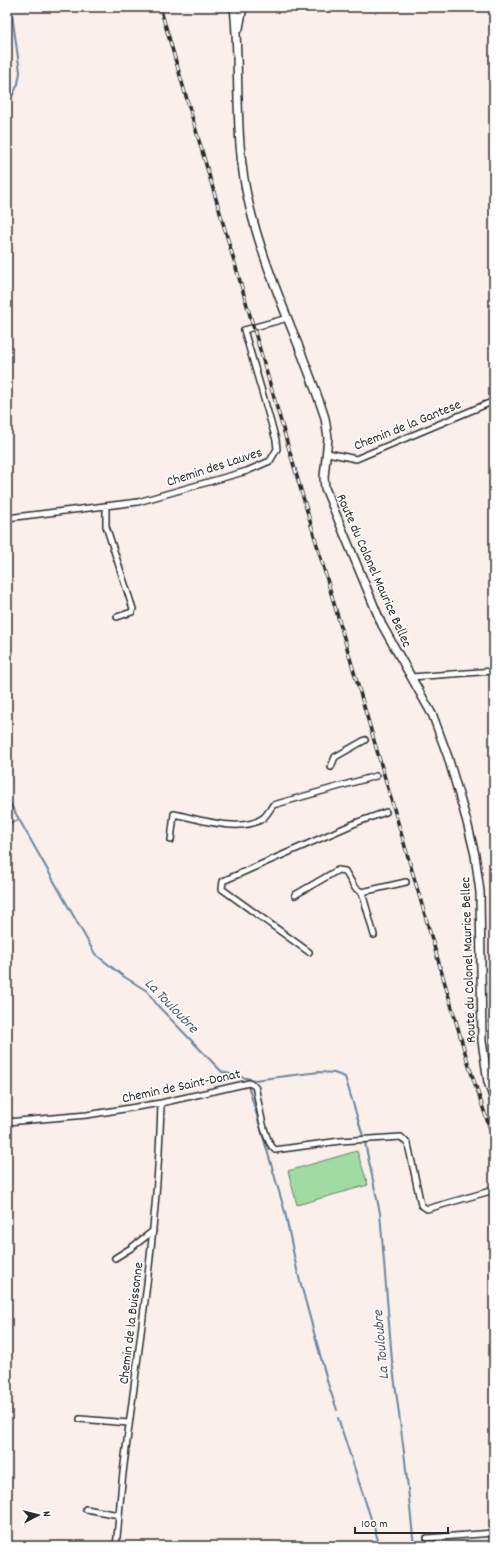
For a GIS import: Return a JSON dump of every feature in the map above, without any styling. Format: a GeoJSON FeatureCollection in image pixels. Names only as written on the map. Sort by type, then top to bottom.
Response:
{"type":"FeatureCollection","features":[{"type":"Feature","properties":{"kind":"main road","name":"Route du Colonel Maurice Bellec"},"geometry":{"type":"LineString","coordinates":[[234,7],[238,48],[240,152],[246,192],[258,238],[325,418],[328,438],[328,453],[324,477],[327,494],[382,624],[433,716],[443,742],[475,854],[481,906],[480,1012],[482,1041],[488,1082],[494,1100]]}},
{"type":"Feature","properties":{"kind":"main road","name":"Route du Colonel Maurice Bellec"},"geometry":{"type":"LineString","coordinates":[[238,48],[243,7]]}},
{"type":"Feature","properties":{"kind":"street","name":"Chemin des Lauves"},"geometry":{"type":"LineString","coordinates":[[7,518],[138,502],[246,471],[270,461],[277,449],[276,440],[244,330],[288,318]]}},
{"type":"Feature","properties":{"kind":"street","name":"Chemin de la Gantese"},"geometry":{"type":"LineString","coordinates":[[328,453],[356,459],[494,402]]}},
{"type":"Feature","properties":{"kind":"street"},"geometry":{"type":"LineString","coordinates":[[106,506],[106,526],[133,609],[132,612],[117,617]]}},
{"type":"Feature","properties":{"kind":"street"},"geometry":{"type":"LineString","coordinates":[[411,677],[494,671]]}},
{"type":"Feature","properties":{"kind":"street"},"geometry":{"type":"LineString","coordinates":[[331,766],[335,757],[365,740]]}},
{"type":"Feature","properties":{"kind":"street"},"geometry":{"type":"LineString","coordinates":[[171,840],[174,814],[221,824],[242,825],[264,818],[273,805],[376,776]]}},
{"type":"Feature","properties":{"kind":"street"},"geometry":{"type":"LineString","coordinates":[[309,952],[222,889],[223,881],[358,822],[386,812]]}},
{"type":"Feature","properties":{"kind":"street"},"geometry":{"type":"LineString","coordinates":[[296,895],[338,870],[345,871],[355,888],[362,892],[406,882]]}},
{"type":"Feature","properties":{"kind":"street"},"geometry":{"type":"LineString","coordinates":[[362,892],[374,934]]}},
{"type":"Feature","properties":{"kind":"street","name":"Chemin de Saint-Donat"},"geometry":{"type":"LineString","coordinates":[[7,1122],[87,1116],[161,1102],[249,1082],[255,1086],[266,1135],[270,1146],[275,1150],[340,1141],[401,1136],[408,1144],[421,1205],[427,1209],[494,1190]]}},
{"type":"Feature","properties":{"kind":"street","name":"Chemin de la Buissonne"},"geometry":{"type":"LineString","coordinates":[[116,1546],[129,1424],[146,1294],[160,1155],[161,1102]]}},
{"type":"Feature","properties":{"kind":"street"},"geometry":{"type":"LineString","coordinates":[[115,1258],[131,1248],[152,1231]]}},
{"type":"Feature","properties":{"kind":"street"},"geometry":{"type":"LineString","coordinates":[[80,1419],[129,1424]]}},
{"type":"Feature","properties":{"kind":"street"},"geometry":{"type":"LineString","coordinates":[[86,1509],[119,1515]]}},
{"type":"Feature","properties":{"kind":"street"},"geometry":{"type":"LineString","coordinates":[[427,1538],[494,1533]]}},
{"type":"Feature","properties":{"kind":"green space"},"geometry":{"type":"Polygon","coordinates":[[[357,1151],[368,1185],[297,1205],[288,1171],[357,1151]]]}},
{"type":"Feature","properties":{"kind":"waterway","name":"La Touloubre"},"geometry":{"type":"LineString","coordinates":[[7,107],[18,84],[20,72],[11,7]]}},
{"type":"Feature","properties":{"kind":"waterway","name":"La Touloubre"},"geometry":{"type":"LineString","coordinates":[[7,798],[95,954],[123,976],[147,991],[158,1006],[222,1072],[254,1080],[319,1072],[334,1073],[345,1077],[363,1136]]}},
{"type":"Feature","properties":{"kind":"waterway"},"geometry":{"type":"LineString","coordinates":[[7,824],[19,820]]}},
{"type":"Feature","properties":{"kind":"waterway"},"geometry":{"type":"LineString","coordinates":[[248,1085],[285,1212],[297,1270],[328,1384],[337,1410]]}},
{"type":"Feature","properties":{"kind":"waterway","name":"La Touloubre"},"geometry":{"type":"LineString","coordinates":[[365,1143],[380,1213],[392,1360],[414,1546]]}},
{"type":"Feature","properties":{"kind":"waterway"},"geometry":{"type":"LineString","coordinates":[[338,1418],[380,1546]]}},
{"type":"Feature","properties":{"kind":"railway"},"geometry":{"type":"LineString","coordinates":[[160,7],[469,1066],[494,1141]]}}]}
